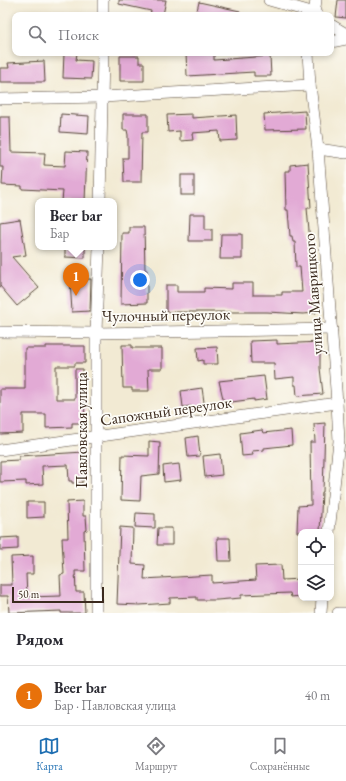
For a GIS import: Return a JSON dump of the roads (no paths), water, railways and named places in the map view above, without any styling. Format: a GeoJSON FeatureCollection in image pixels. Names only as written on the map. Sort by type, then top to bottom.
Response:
{"type":"FeatureCollection","features":[{"type":"Feature","properties":{"kind":"street"},"geometry":{"type":"LineString","coordinates":[[103,0],[103,12]]}},
{"type":"Feature","properties":{"kind":"street"},"geometry":{"type":"LineString","coordinates":[[269,0],[308,12]]}},
{"type":"Feature","properties":{"kind":"street"},"geometry":{"type":"LineString","coordinates":[[315,12],[316,0]]}},
{"type":"Feature","properties":{"kind":"street"},"geometry":{"type":"LineString","coordinates":[[334,27],[346,34]]}},
{"type":"Feature","properties":{"kind":"street"},"geometry":{"type":"LineString","coordinates":[[334,41],[346,39]]}},
{"type":"Feature","properties":{"kind":"street"},"geometry":{"type":"LineString","coordinates":[[100,198],[103,56]]}},
{"type":"Feature","properties":{"kind":"street","name":"улица Маврицкого"},"geometry":{"type":"LineString","coordinates":[[308,56],[310,85],[318,148],[339,441],[329,529]]}},
{"type":"Feature","properties":{"kind":"street"},"geometry":{"type":"LineString","coordinates":[[0,99],[102,97],[310,85]]}},
{"type":"Feature","properties":{"kind":"street"},"geometry":{"type":"LineString","coordinates":[[318,148],[346,153]]}},
{"type":"Feature","properties":{"kind":"street","name":"Павловская улица"},"geometry":{"type":"LineString","coordinates":[[96,613],[96,333],[99,250]]}},
{"type":"Feature","properties":{"kind":"street","name":"Чулочный переулок"},"geometry":{"type":"LineString","coordinates":[[0,332],[96,333],[332,329]]}},
{"type":"Feature","properties":{"kind":"street","name":"Сапожный переулок"},"geometry":{"type":"LineString","coordinates":[[0,450],[337,403]]}},
{"type":"Feature","properties":{"kind":"street"},"geometry":{"type":"LineString","coordinates":[[321,613],[322,601]]}},
{"type":"Feature","properties":{"kind":"street"},"geometry":{"type":"LineString","coordinates":[[338,613],[346,613]]}},
{"type":"Feature","properties":{"kind":"place","name":"Beer bar"},"geometry":{"type":"Point","coordinates":[76,296]}}]}
